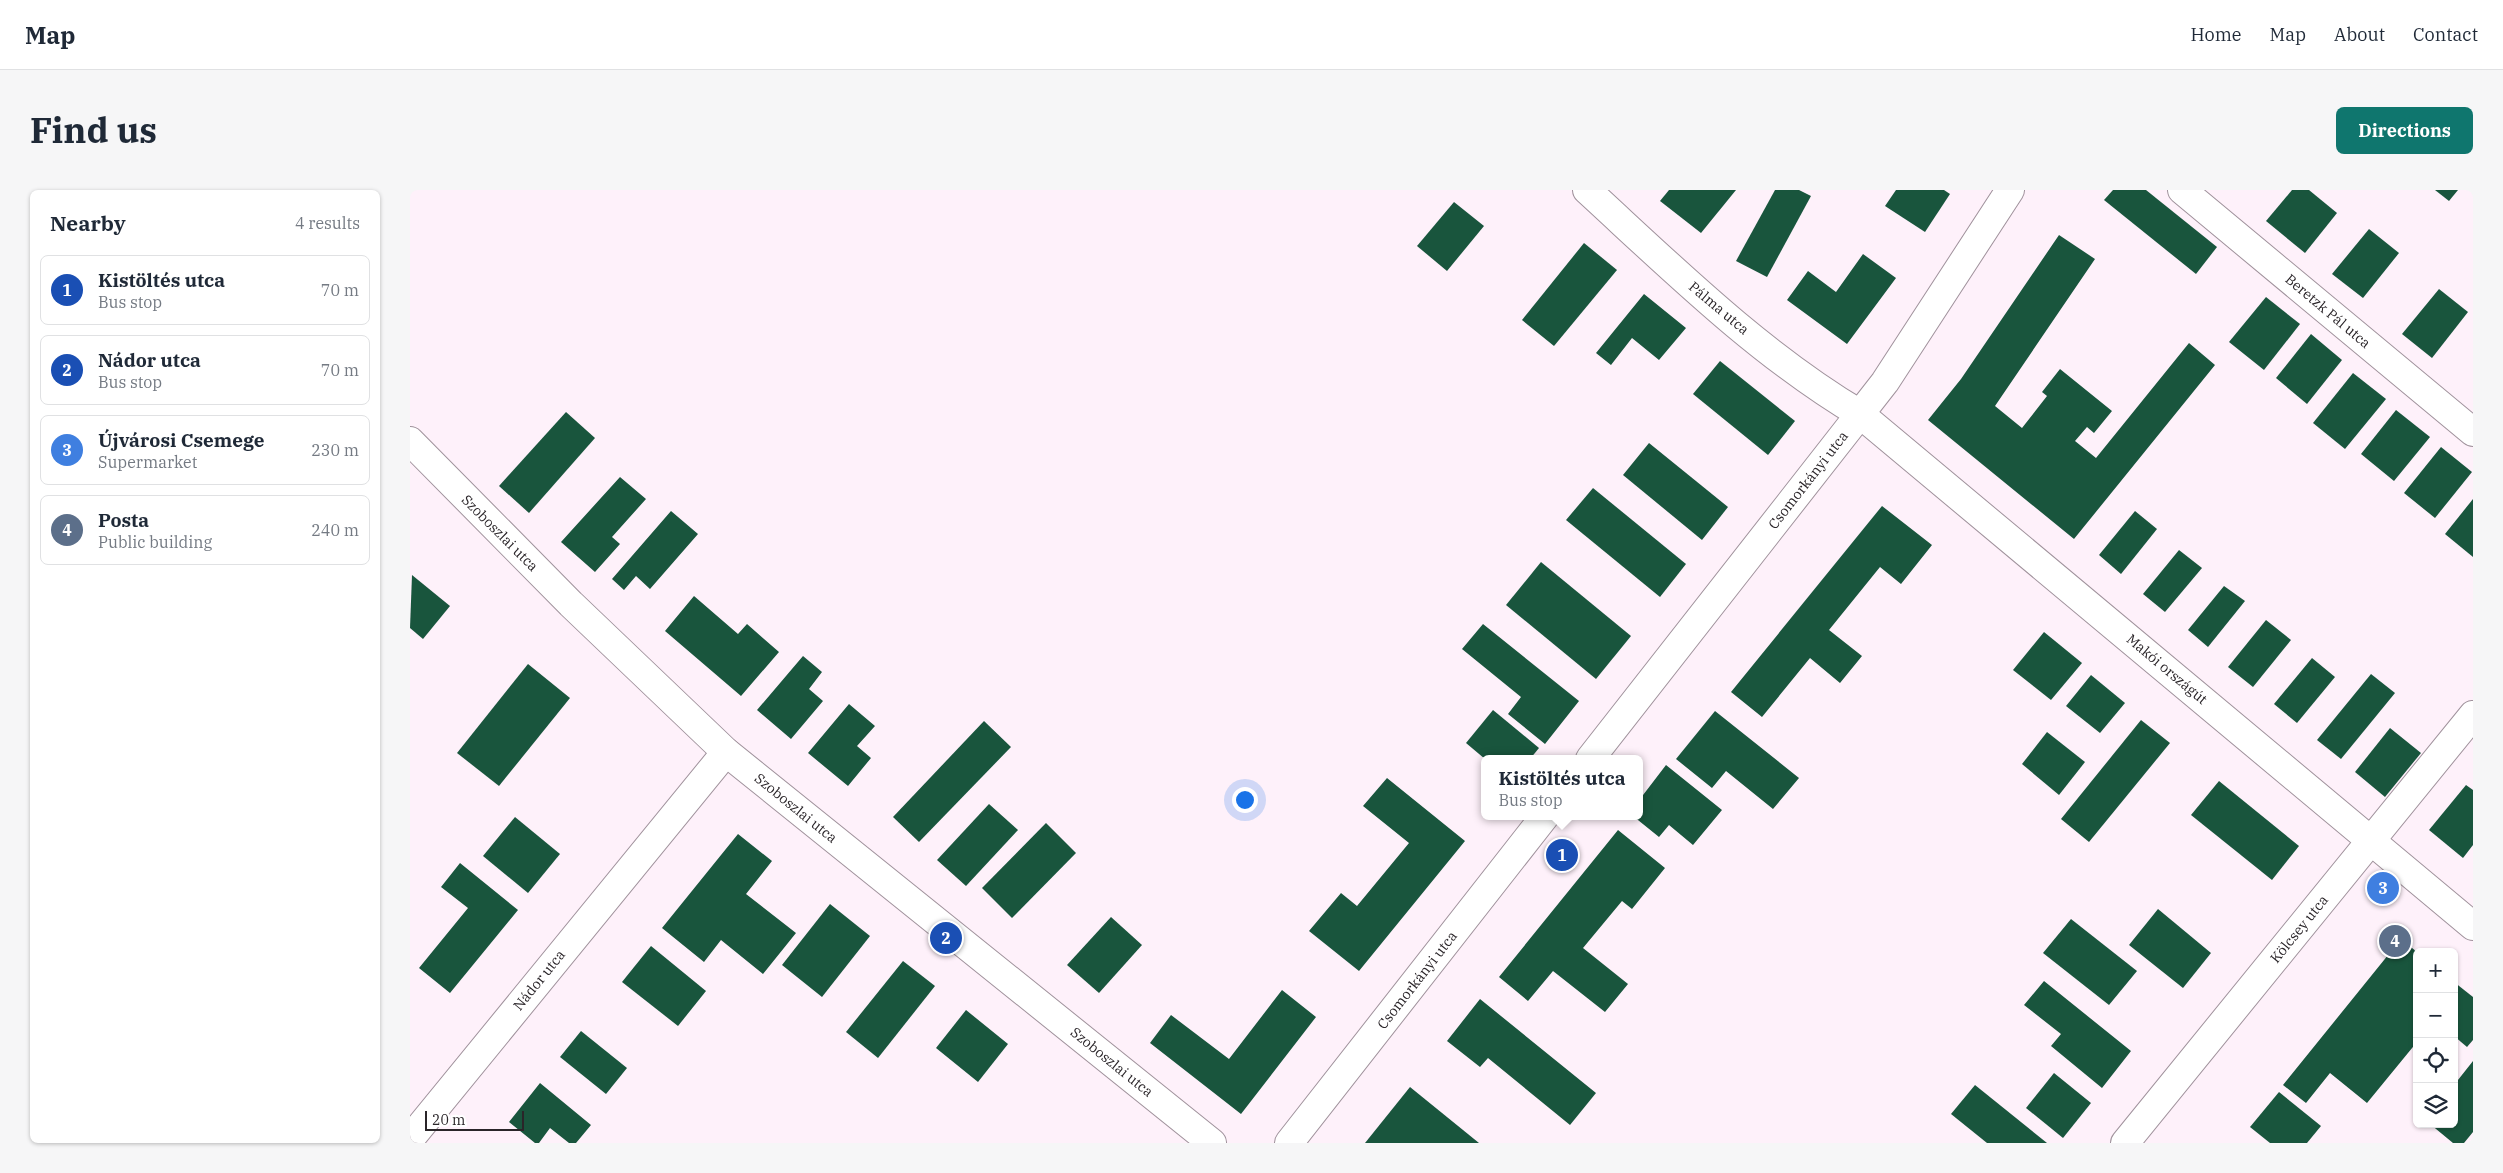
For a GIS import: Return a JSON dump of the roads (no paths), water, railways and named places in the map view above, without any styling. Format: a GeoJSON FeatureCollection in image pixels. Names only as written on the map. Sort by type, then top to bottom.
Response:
{"type":"FeatureCollection","features":[{"type":"Feature","properties":{"kind":"street","name":"Pálma utca"},"geometry":{"type":"LineString","coordinates":[[1587,190],[1715,307],[1830,396],[1860,414]]}},
{"type":"Feature","properties":{"kind":"street","name":"Csomorkányi utca"},"geometry":{"type":"LineString","coordinates":[[1593,755],[1885,382],[2010,190]]}},
{"type":"Feature","properties":{"kind":"street","name":"Beretzk Pál utca"},"geometry":{"type":"LineString","coordinates":[[2182,190],[2473,432]]}},
{"type":"Feature","properties":{"kind":"street","name":"Makói országút"},"geometry":{"type":"LineString","coordinates":[[1860,414],[2473,926]]}},
{"type":"Feature","properties":{"kind":"street","name":"Szoboszlai utca"},"geometry":{"type":"LineString","coordinates":[[412,449],[726,752],[1212,1143]]}},
{"type":"Feature","properties":{"kind":"street","name":"Kölcsey utca"},"geometry":{"type":"LineString","coordinates":[[2125,1143],[2473,715]]}},
{"type":"Feature","properties":{"kind":"street","name":"Nádor utca"},"geometry":{"type":"LineString","coordinates":[[410,1139],[726,752]]}},
{"type":"Feature","properties":{"kind":"street","name":"Csomorkányi utca"},"geometry":{"type":"LineString","coordinates":[[1289,1143],[1542,820]]}},
{"type":"Feature","properties":{"kind":"place","name":"Kistöltés utca"},"geometry":{"type":"Point","coordinates":[1562,855]}},
{"type":"Feature","properties":{"kind":"place","name":"Újvárosi Csemege"},"geometry":{"type":"Point","coordinates":[2383,888]}},
{"type":"Feature","properties":{"kind":"place","name":"Nádor utca"},"geometry":{"type":"Point","coordinates":[946,938]}},
{"type":"Feature","properties":{"kind":"place","name":"Posta"},"geometry":{"type":"Point","coordinates":[2395,941]}}]}
